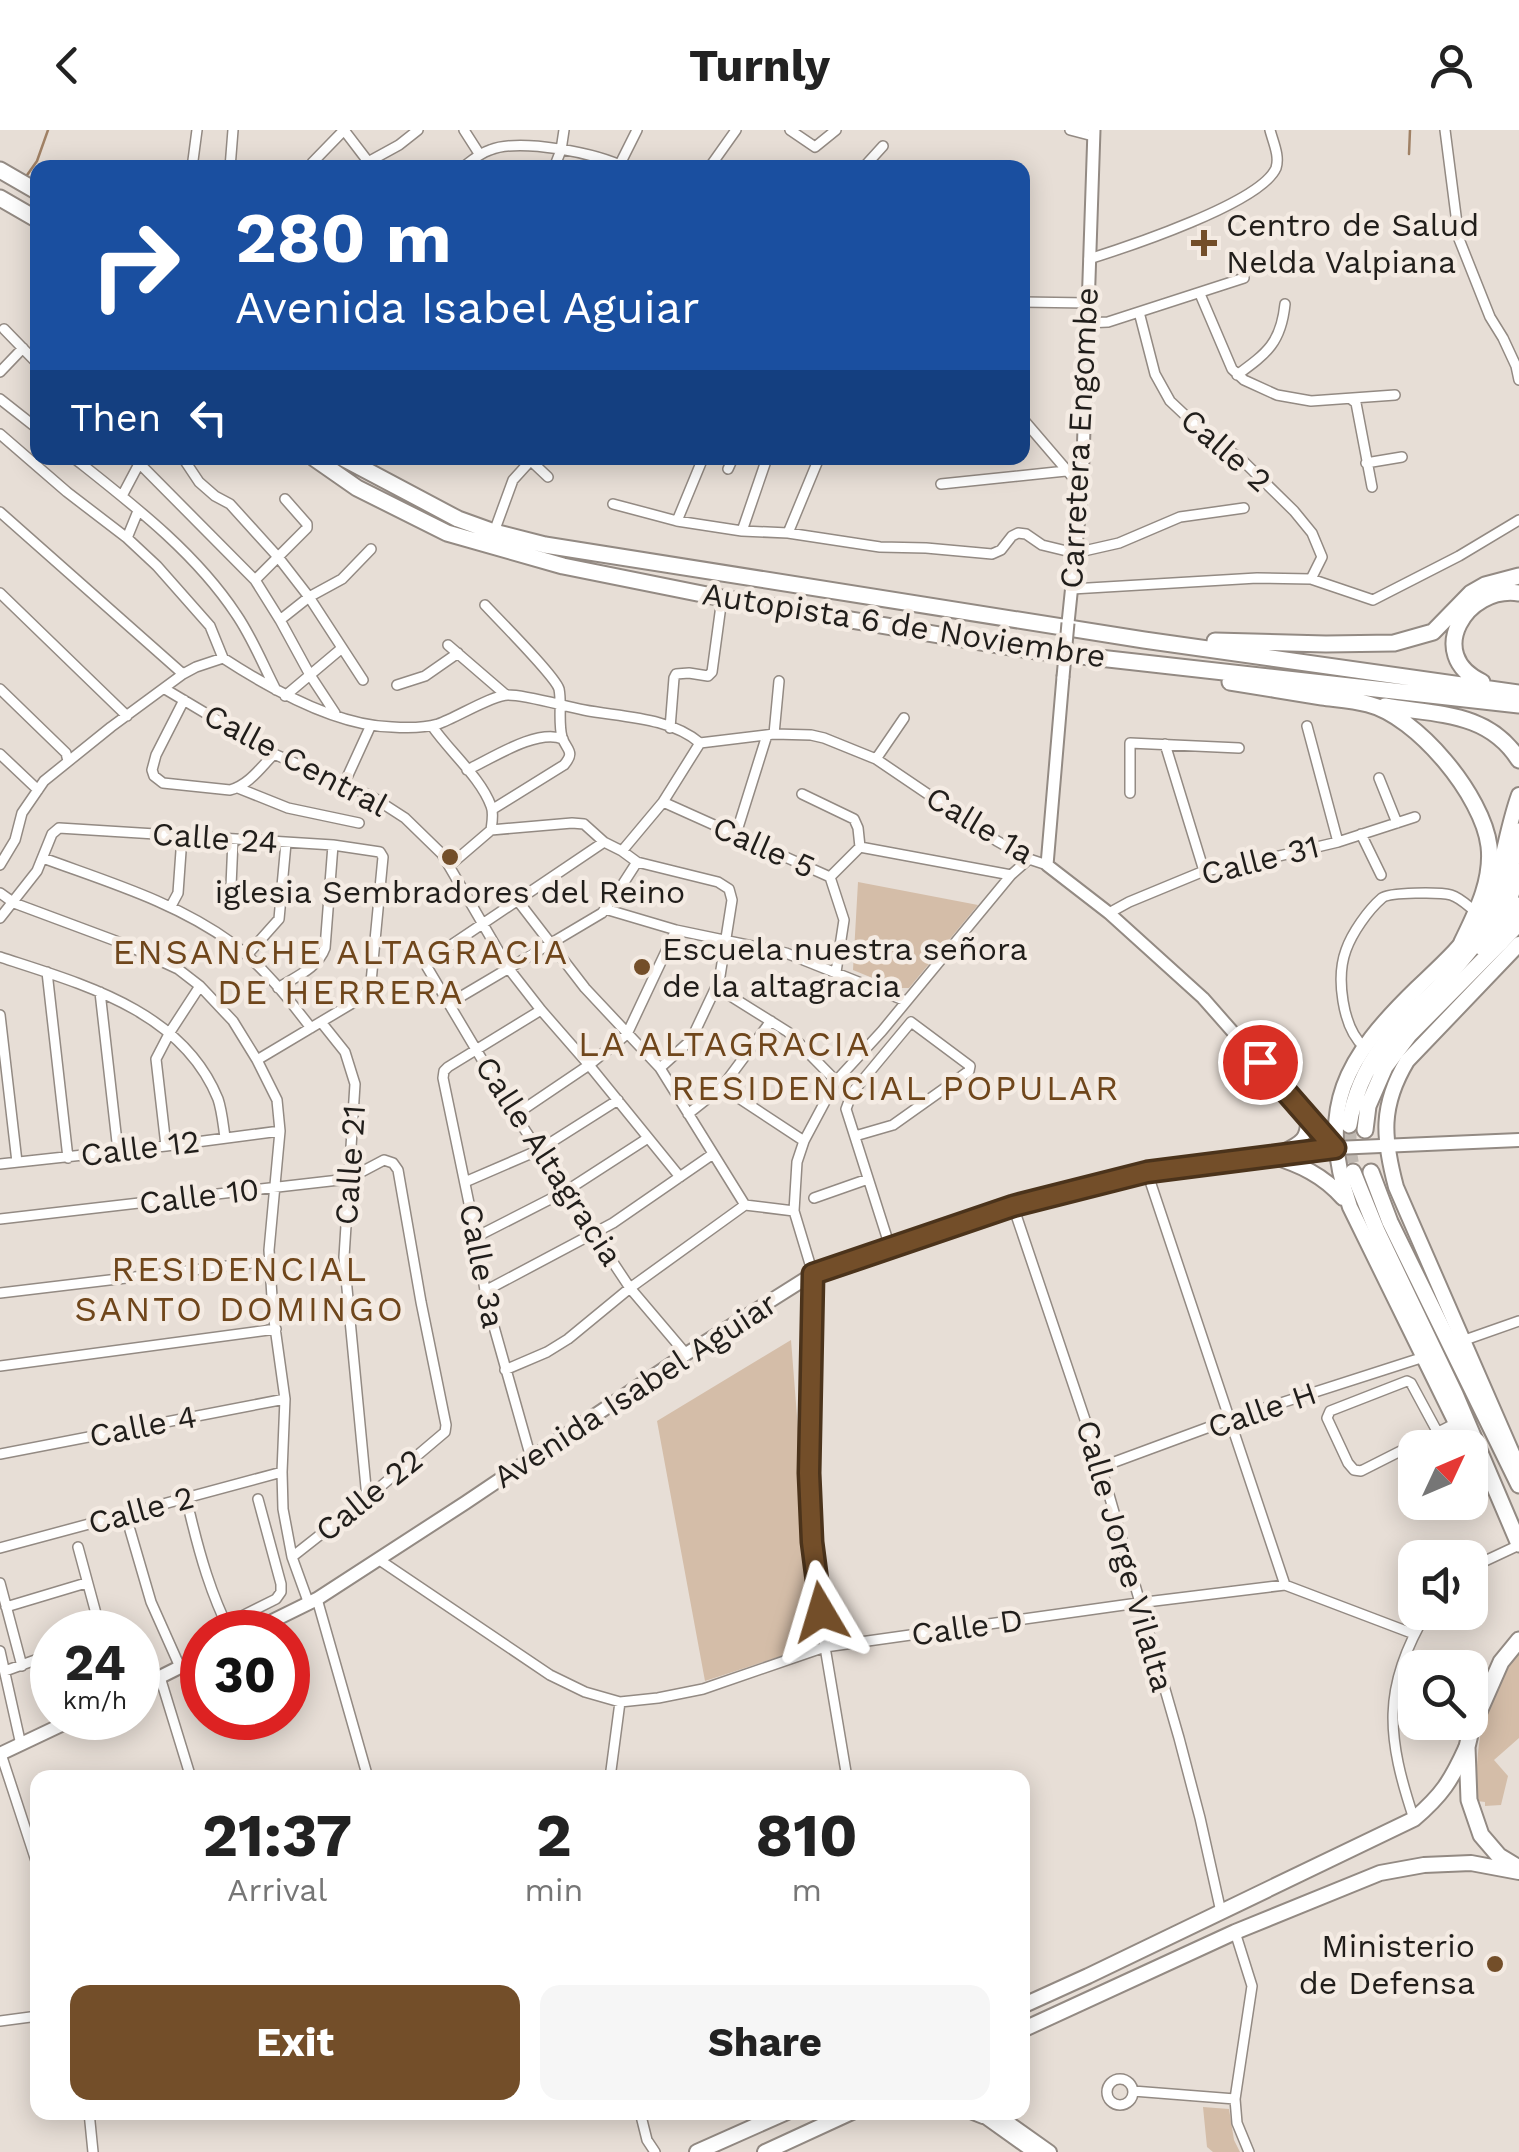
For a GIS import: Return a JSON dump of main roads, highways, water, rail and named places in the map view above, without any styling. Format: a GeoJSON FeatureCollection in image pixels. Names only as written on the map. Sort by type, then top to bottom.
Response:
{"type":"FeatureCollection","features":[{"type":"Feature","properties":{"kind":"highway"},"geometry":{"type":"LineString","coordinates":[[0,170],[30,187]]}},
{"type":"Feature","properties":{"kind":"highway"},"geometry":{"type":"LineString","coordinates":[[0,198],[30,215]]}},
{"type":"Feature","properties":{"kind":"highway","name":"Autopista 6 de Noviembre"},"geometry":{"type":"LineString","coordinates":[[324,465],[358,488],[448,533],[563,566],[722,598],[1028,650],[1519,704]]}},
{"type":"Feature","properties":{"kind":"highway","name":"Autopista 6 de Noviembre"},"geometry":{"type":"LineString","coordinates":[[356,465],[458,519],[545,545],[1144,640],[1519,693]]}},
{"type":"Feature","properties":{"kind":"highway"},"geometry":{"type":"LineString","coordinates":[[1144,640],[1394,643],[1433,632],[1471,593],[1519,576]]}},
{"type":"Feature","properties":{"kind":"highway"},"geometry":{"type":"LineString","coordinates":[[1500,690],[1468,676],[1454,651],[1454,634],[1481,599],[1496,593],[1519,592]]}},
{"type":"Feature","properties":{"kind":"highway"},"geometry":{"type":"LineString","coordinates":[[1028,650],[1463,719],[1495,732],[1519,760]]}},
{"type":"Feature","properties":{"kind":"highway"},"geometry":{"type":"LineString","coordinates":[[1370,704],[1398,718],[1422,738],[1454,773],[1484,825],[1489,866],[1477,913],[1462,942]]}},
{"type":"Feature","properties":{"kind":"highway"},"geometry":{"type":"LineString","coordinates":[[1519,831],[1513,874],[1494,915],[1438,988],[1400,1023],[1372,1060],[1361,1081],[1357,1128],[1396,1051],[1519,922]]}},
{"type":"Feature","properties":{"kind":"highway"},"geometry":{"type":"LineString","coordinates":[[1500,943],[1519,906]]}},
{"type":"Feature","properties":{"kind":"highway"},"geometry":{"type":"LineString","coordinates":[[1352,1172],[1376,1231],[1455,1394],[1519,1544]]}},
{"type":"Feature","properties":{"kind":"highway"},"geometry":{"type":"LineString","coordinates":[[1370,1172],[1390,1222],[1519,1484]]}},
{"type":"Feature","properties":{"kind":"highway"},"geometry":{"type":"LineString","coordinates":[[1519,1626],[1515,1643],[1501,1662],[1467,1747],[1470,1800],[1481,1834],[1499,1856],[1519,1870]]}},
{"type":"Feature","properties":{"kind":"main road"},"geometry":{"type":"LineString","coordinates":[[1497,1489],[1456,1423],[1350,1207],[1335,1148],[1338,1102],[1364,1046],[1387,1017],[1462,942],[1488,903],[1519,795]]}},
{"type":"Feature","properties":{"kind":"main road"},"geometry":{"type":"LineString","coordinates":[[1519,944],[1408,1061],[1388,1102],[1386,1146],[1396,1187],[1519,1469]]}},
{"type":"Feature","properties":{"kind":"main road","name":"Avenida Isabel Aguiar"},"geometry":{"type":"LineString","coordinates":[[295,1610],[378,1560],[813,1274],[1013,1206],[1147,1172],[1335,1148],[1519,1140]]}},
{"type":"Feature","properties":{"kind":"main road"},"geometry":{"type":"LineString","coordinates":[[1272,1156],[1321,1178],[1350,1207]]}},
{"type":"Feature","properties":{"kind":"main road"},"geometry":{"type":"LineString","coordinates":[[1,1754],[31,1740]]}},
{"type":"Feature","properties":{"kind":"main road"},"geometry":{"type":"LineString","coordinates":[[1030,2002],[1414,1818],[1451,1782],[1467,1747]]}},
{"type":"Feature","properties":{"kind":"main road"},"geometry":{"type":"LineString","coordinates":[[1030,2026],[1235,1932],[1380,1874],[1424,1865],[1470,1864],[1519,1870]]}},
{"type":"Feature","properties":{"kind":"main road"},"geometry":{"type":"LineString","coordinates":[[697,2152],[769,2120]]}},
{"type":"Feature","properties":{"kind":"main road"},"geometry":{"type":"LineString","coordinates":[[765,2152],[835,2120]]}},
{"type":"Feature","properties":{"kind":"main road"},"geometry":{"type":"LineString","coordinates":[[995,2120],[1034,2152]]}},
{"type":"Feature","properties":{"kind":"main road"},"geometry":{"type":"LineString","coordinates":[[998,2120],[1050,2152]]}},
{"type":"Feature","properties":{"kind":"waterway"},"geometry":{"type":"LineString","coordinates":[[37,160],[48,130]]}},
{"type":"Feature","properties":{"kind":"waterway"},"geometry":{"type":"LineString","coordinates":[[1409,154],[1410,130]]}},
{"type":"Feature","properties":{"kind":"waterway"},"geometry":{"type":"LineString","coordinates":[[25,178],[30,171]]}},
{"type":"Feature","properties":{"kind":"tunnel"},"geometry":{"type":"LineString","coordinates":[[1349,1125],[1353,1172]]}},
{"type":"Feature","properties":{"kind":"place","name":"Centro de Salud Nelda Valpiana"},"geometry":{"type":"Point","coordinates":[1204,243]}},
{"type":"Feature","properties":{"kind":"place","name":"iglesia Sembradores del Reino"},"geometry":{"type":"Point","coordinates":[450,857]}},
{"type":"Feature","properties":{"kind":"place","name":"Escuela nuestra señora de la altagracia"},"geometry":{"type":"Point","coordinates":[642,967]}},
{"type":"Feature","properties":{"kind":"place","name":"Ministerio de Defensa"},"geometry":{"type":"Point","coordinates":[1495,1964]}},
{"type":"Feature","properties":{"kind":"district","name":"ENSANCHE ALTAGRACIA DE HERRERA"},"geometry":{"type":"Point","coordinates":[341,972]}},
{"type":"Feature","properties":{"kind":"district","name":"LA ALTAGRACIA"},"geometry":{"type":"Point","coordinates":[725,1044]}},
{"type":"Feature","properties":{"kind":"district","name":"RESIDENCIAL POPULAR"},"geometry":{"type":"Point","coordinates":[896,1088]}},
{"type":"Feature","properties":{"kind":"district","name":"RESIDENCIAL SANTO DOMINGO"},"geometry":{"type":"Point","coordinates":[240,1289]}}]}
